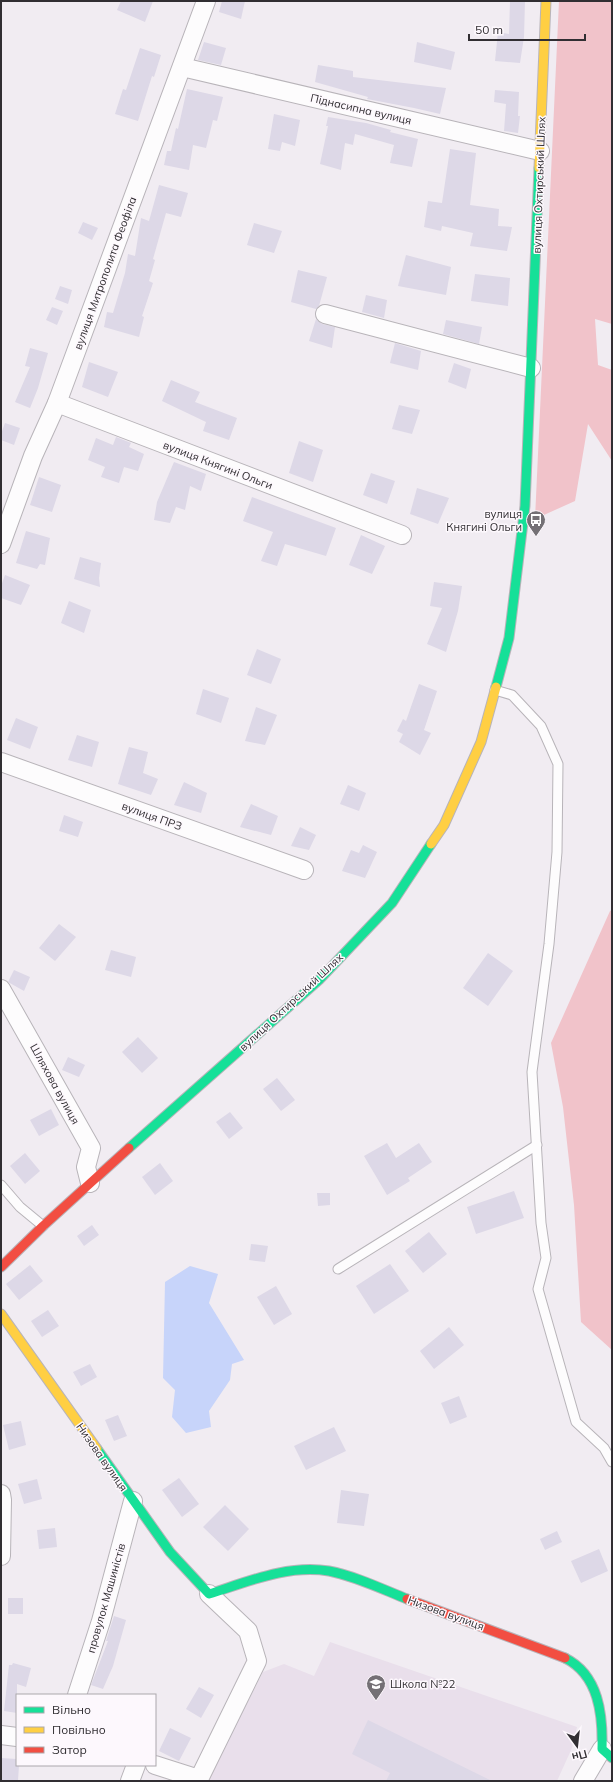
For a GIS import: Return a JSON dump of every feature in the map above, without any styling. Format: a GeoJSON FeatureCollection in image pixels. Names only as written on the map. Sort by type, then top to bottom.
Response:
{"type":"FeatureCollection","features":[{"type":"Feature","properties":{"kind":"main road","name":"вулиця Охтирський Шлях"},"geometry":{"type":"LineString","coordinates":[[1,1267],[90,1182],[320,980],[392,904],[444,825],[482,742],[509,638],[525,506],[532,368],[546,1]]}},
{"type":"Feature","properties":{"kind":"main road","name":"Низова вулиця"},"geometry":{"type":"LineString","coordinates":[[1,1314],[170,1552],[209,1594],[296,1570],[328,1571],[365,1583],[558,1655],[575,1664],[596,1689],[607,1754]]}},
{"type":"Feature","properties":{"kind":"street","name":"вулиця Митрополита Феофіла"},"geometry":{"type":"LineString","coordinates":[[1,544],[33,456],[57,403],[206,1]]}},
{"type":"Feature","properties":{"kind":"street","name":"Піднасипна вулиця"},"geometry":{"type":"LineString","coordinates":[[182,67],[540,151]]}},
{"type":"Feature","properties":{"kind":"street"},"geometry":{"type":"LineString","coordinates":[[325,314],[532,368]]}},
{"type":"Feature","properties":{"kind":"street","name":"вулиця Княгині Ольги"},"geometry":{"type":"LineString","coordinates":[[57,403],[402,535]]}},
{"type":"Feature","properties":{"kind":"street","name":"вулиця ПРЗ"},"geometry":{"type":"LineString","coordinates":[[1,762],[304,870]]}},
{"type":"Feature","properties":{"kind":"street","name":"Шляхова вулиця"},"geometry":{"type":"LineString","coordinates":[[1,989],[91,1148],[86,1167],[90,1182]]}},
{"type":"Feature","properties":{"kind":"street"},"geometry":{"type":"LineString","coordinates":[[1,1494],[1,1556]]}},
{"type":"Feature","properties":{"kind":"street","name":"провулок Машиністів"},"geometry":{"type":"LineString","coordinates":[[77,1694],[100,1621],[133,1501]]}},
{"type":"Feature","properties":{"kind":"street","name":"Низова вулиця"},"geometry":{"type":"LineString","coordinates":[[156,1765],[199,1779],[257,1661],[248,1631],[209,1594]]}},
{"type":"Feature","properties":{"kind":"street"},"geometry":{"type":"LineString","coordinates":[[1,1734],[16,1737]]}},
{"type":"Feature","properties":{"kind":"street"},"geometry":{"type":"LineString","coordinates":[[584,1781],[607,1754]]}},
{"type":"Feature","properties":{"kind":"street"},"geometry":{"type":"LineString","coordinates":[[130,1781],[136,1766]]}},
{"type":"Feature","properties":{"kind":"lane"},"geometry":{"type":"LineString","coordinates":[[495,690],[512,695],[541,726],[558,764],[557,852],[550,936],[532,1072],[541,1223],[546,1258],[538,1289],[576,1422],[604,1448],[612,1462]]}},
{"type":"Feature","properties":{"kind":"lane"},"geometry":{"type":"LineString","coordinates":[[338,1269],[537,1145]]}},
{"type":"Feature","properties":{"kind":"lane"},"geometry":{"type":"LineString","coordinates":[[1,1185],[20,1207],[43,1226]]}},
{"type":"Feature","properties":{"kind":"shaded area"},"geometry":{"type":"Polygon","coordinates":[[[559,1],[612,1],[612,324],[595,319],[598,365],[612,370],[612,461],[588,424],[575,501],[535,519],[559,1]]]}},
{"type":"Feature","properties":{"kind":"shaded area"},"geometry":{"type":"Polygon","coordinates":[[[612,910],[612,1350],[581,1322],[574,1205],[563,1107],[551,1043],[610,911],[612,910]]]}},
{"type":"Feature","properties":{"kind":"shaded area","name":"Школа №22"},"geometry":{"type":"Polygon","coordinates":[[[330,1642],[577,1727],[572,1748],[557,1781],[209,1781],[263,1672],[284,1664],[314,1676],[330,1642]]]}},
{"type":"Feature","properties":{"kind":"water"},"geometry":{"type":"Polygon","coordinates":[[[190,1266],[218,1274],[209,1303],[244,1360],[232,1364],[230,1380],[209,1411],[211,1427],[186,1433],[172,1417],[175,1390],[163,1378],[165,1282],[190,1266]]]}},
{"type":"Feature","properties":{"kind":"building"},"geometry":{"type":"Polygon","coordinates":[[[121,1],[153,1],[145,22],[117,10],[121,1]]]}},
{"type":"Feature","properties":{"kind":"building"},"geometry":{"type":"Polygon","coordinates":[[[222,1],[245,1],[241,19],[219,12],[222,1]]]}},
{"type":"Feature","properties":{"kind":"building"},"geometry":{"type":"Polygon","coordinates":[[[510,1],[525,1],[524,37],[520,63],[495,61],[498,32],[509,34],[510,1]]]}},
{"type":"Feature","properties":{"kind":"building"},"geometry":{"type":"Polygon","coordinates":[[[204,42],[226,48],[221,65],[198,60],[204,42]]]}},
{"type":"Feature","properties":{"kind":"building"},"geometry":{"type":"Polygon","coordinates":[[[417,42],[455,52],[451,70],[414,62],[417,42]]]}},
{"type":"Feature","properties":{"kind":"building"},"geometry":{"type":"Polygon","coordinates":[[[140,48],[161,55],[154,77],[152,76],[138,121],[115,114],[123,89],[126,90],[140,48]]]}},
{"type":"Feature","properties":{"kind":"building"},"geometry":{"type":"Polygon","coordinates":[[[318,65],[353,71],[353,77],[446,88],[440,114],[367,99],[368,97],[315,82],[318,65]]]}},
{"type":"Feature","properties":{"kind":"building"},"geometry":{"type":"Polygon","coordinates":[[[187,89],[223,97],[217,121],[213,120],[206,148],[193,145],[189,170],[164,165],[167,151],[171,151],[176,128],[178,129],[187,89]]]}},
{"type":"Feature","properties":{"kind":"building"},"geometry":{"type":"Polygon","coordinates":[[[495,90],[519,92],[518,116],[520,116],[518,133],[504,131],[506,104],[494,102],[495,90]]]}},
{"type":"Feature","properties":{"kind":"building"},"geometry":{"type":"Polygon","coordinates":[[[274,114],[300,120],[295,146],[282,142],[280,151],[268,149],[274,114]]]}},
{"type":"Feature","properties":{"kind":"building"},"geometry":{"type":"Polygon","coordinates":[[[328,117],[366,123],[391,130],[390,132],[418,139],[412,167],[390,163],[394,145],[355,134],[353,145],[345,143],[341,170],[320,164],[328,126],[326,126],[328,117]]]}},
{"type":"Feature","properties":{"kind":"building"},"geometry":{"type":"Polygon","coordinates":[[[450,149],[476,153],[470,205],[499,209],[498,226],[512,227],[507,251],[470,246],[473,233],[442,226],[441,231],[424,227],[428,201],[442,203],[450,149]]]}},
{"type":"Feature","properties":{"kind":"building"},"geometry":{"type":"Polygon","coordinates":[[[159,185],[188,193],[181,217],[166,213],[153,259],[155,260],[149,281],[153,283],[142,316],[144,317],[139,337],[104,327],[107,312],[113,313],[125,273],[128,254],[135,256],[141,218],[149,221],[159,185]]]}},
{"type":"Feature","properties":{"kind":"building"},"geometry":{"type":"Polygon","coordinates":[[[83,222],[98,228],[92,240],[78,233],[83,222]]]}},
{"type":"Feature","properties":{"kind":"building"},"geometry":{"type":"Polygon","coordinates":[[[254,223],[282,231],[274,253],[247,245],[254,223]]]}},
{"type":"Feature","properties":{"kind":"building"},"geometry":{"type":"Polygon","coordinates":[[[406,255],[451,267],[446,295],[398,286],[406,255]]]}},
{"type":"Feature","properties":{"kind":"building"},"geometry":{"type":"Polygon","coordinates":[[[298,270],[327,277],[319,306],[316,309],[291,302],[298,270]]]}},
{"type":"Feature","properties":{"kind":"building"},"geometry":{"type":"Polygon","coordinates":[[[475,274],[510,278],[508,306],[471,301],[475,274]]]}},
{"type":"Feature","properties":{"kind":"building"},"geometry":{"type":"Polygon","coordinates":[[[60,286],[72,290],[68,304],[55,299],[60,286]]]}},
{"type":"Feature","properties":{"kind":"building"},"geometry":{"type":"Polygon","coordinates":[[[366,295],[387,300],[384,318],[362,312],[366,295]]]}},
{"type":"Feature","properties":{"kind":"building"},"geometry":{"type":"Polygon","coordinates":[[[52,307],[63,311],[57,325],[46,320],[52,307]]]}},
{"type":"Feature","properties":{"kind":"building"},"geometry":{"type":"Polygon","coordinates":[[[316,319],[322,324],[335,327],[332,348],[309,341],[316,319]]]}},
{"type":"Feature","properties":{"kind":"building"},"geometry":{"type":"Polygon","coordinates":[[[446,320],[482,327],[479,344],[443,334],[446,320]]]}},
{"type":"Feature","properties":{"kind":"building"},"geometry":{"type":"Polygon","coordinates":[[[395,343],[421,351],[418,370],[390,363],[395,343]]]}},
{"type":"Feature","properties":{"kind":"building"},"geometry":{"type":"Polygon","coordinates":[[[30,348],[48,353],[38,388],[30,408],[15,402],[30,367],[25,366],[30,348]]]}},
{"type":"Feature","properties":{"kind":"building"},"geometry":{"type":"Polygon","coordinates":[[[89,362],[118,372],[108,397],[82,387],[89,362]]]}},
{"type":"Feature","properties":{"kind":"building"},"geometry":{"type":"Polygon","coordinates":[[[454,363],[471,369],[466,389],[448,382],[454,363]]]}},
{"type":"Feature","properties":{"kind":"building"},"geometry":{"type":"Polygon","coordinates":[[[171,380],[200,392],[195,402],[237,418],[229,440],[203,431],[206,422],[162,401],[171,380]]]}},
{"type":"Feature","properties":{"kind":"building"},"geometry":{"type":"Polygon","coordinates":[[[399,405],[420,410],[412,434],[392,429],[399,405]]]}},
{"type":"Feature","properties":{"kind":"building"},"geometry":{"type":"Polygon","coordinates":[[[5,423],[20,428],[14,445],[1,440],[1,434],[5,423]]]}},
{"type":"Feature","properties":{"kind":"building"},"geometry":{"type":"Polygon","coordinates":[[[116,437],[131,443],[129,447],[144,454],[138,471],[124,467],[119,483],[101,477],[105,467],[88,460],[96,438],[113,445],[116,437]]]}},
{"type":"Feature","properties":{"kind":"building"},"geometry":{"type":"Polygon","coordinates":[[[299,441],[323,450],[313,482],[289,473],[299,441]]]}},
{"type":"Feature","properties":{"kind":"building"},"geometry":{"type":"Polygon","coordinates":[[[174,462],[206,474],[201,491],[190,486],[185,510],[176,507],[170,523],[154,520],[157,502],[174,462]]]}},
{"type":"Feature","properties":{"kind":"building"},"geometry":{"type":"Polygon","coordinates":[[[371,473],[395,481],[387,504],[363,495],[371,473]]]}},
{"type":"Feature","properties":{"kind":"building"},"geometry":{"type":"Polygon","coordinates":[[[39,477],[61,485],[52,512],[30,505],[39,477]]]}},
{"type":"Feature","properties":{"kind":"building"},"geometry":{"type":"Polygon","coordinates":[[[417,488],[449,498],[438,524],[410,514],[417,488]]]}},
{"type":"Feature","properties":{"kind":"building"},"geometry":{"type":"Polygon","coordinates":[[[252,497],[336,528],[326,556],[285,544],[277,566],[261,561],[273,532],[243,521],[252,497]]]}},
{"type":"Feature","properties":{"kind":"building"},"geometry":{"type":"Polygon","coordinates":[[[26,531],[50,538],[45,565],[40,564],[37,569],[16,563],[26,531]]]}},
{"type":"Feature","properties":{"kind":"building"},"geometry":{"type":"Polygon","coordinates":[[[361,535],[385,546],[372,574],[349,565],[361,535]]]}},
{"type":"Feature","properties":{"kind":"building"},"geometry":{"type":"Polygon","coordinates":[[[80,557],[101,563],[99,578],[100,587],[74,579],[80,557]]]}},
{"type":"Feature","properties":{"kind":"building"},"geometry":{"type":"Polygon","coordinates":[[[5,575],[30,585],[21,605],[1,598],[1,586],[5,575]]]}},
{"type":"Feature","properties":{"kind":"building"},"geometry":{"type":"Polygon","coordinates":[[[434,582],[462,586],[458,611],[446,652],[427,644],[442,608],[430,606],[434,582]]]}},
{"type":"Feature","properties":{"kind":"building"},"geometry":{"type":"Polygon","coordinates":[[[69,601],[91,610],[84,633],[61,623],[69,601]]]}},
{"type":"Feature","properties":{"kind":"building"},"geometry":{"type":"Polygon","coordinates":[[[257,649],[281,659],[271,684],[247,675],[257,649]]]}},
{"type":"Feature","properties":{"kind":"building"},"geometry":{"type":"Polygon","coordinates":[[[419,684],[437,691],[424,730],[431,733],[420,755],[399,742],[403,734],[397,731],[403,719],[406,721],[419,684]]]}},
{"type":"Feature","properties":{"kind":"building"},"geometry":{"type":"Polygon","coordinates":[[[203,689],[229,698],[221,723],[196,714],[203,689]]]}},
{"type":"Feature","properties":{"kind":"building"},"geometry":{"type":"Polygon","coordinates":[[[256,707],[277,715],[265,745],[245,741],[256,707]]]}},
{"type":"Feature","properties":{"kind":"building"},"geometry":{"type":"Polygon","coordinates":[[[16,718],[38,727],[30,749],[7,740],[16,718]]]}},
{"type":"Feature","properties":{"kind":"building"},"geometry":{"type":"Polygon","coordinates":[[[77,735],[99,742],[92,767],[68,760],[77,735]]]}},
{"type":"Feature","properties":{"kind":"building"},"geometry":{"type":"Polygon","coordinates":[[[129,747],[148,752],[143,773],[158,779],[151,795],[118,784],[129,747]]]}},
{"type":"Feature","properties":{"kind":"building"},"geometry":{"type":"Polygon","coordinates":[[[184,782],[207,793],[201,813],[174,805],[184,782]]]}},
{"type":"Feature","properties":{"kind":"building"},"geometry":{"type":"Polygon","coordinates":[[[348,785],[366,793],[359,811],[340,804],[348,785]]]}},
{"type":"Feature","properties":{"kind":"building"},"geometry":{"type":"Polygon","coordinates":[[[251,804],[278,816],[271,835],[240,827],[251,804]]]}},
{"type":"Feature","properties":{"kind":"building"},"geometry":{"type":"Polygon","coordinates":[[[64,815],[83,822],[78,837],[59,831],[64,815]]]}},
{"type":"Feature","properties":{"kind":"building"},"geometry":{"type":"Polygon","coordinates":[[[300,827],[316,835],[309,850],[291,846],[300,827]]]}},
{"type":"Feature","properties":{"kind":"building"},"geometry":{"type":"Polygon","coordinates":[[[363,845],[377,852],[365,878],[342,871],[351,850],[359,853],[363,845]]]}},
{"type":"Feature","properties":{"kind":"building"},"geometry":{"type":"Polygon","coordinates":[[[59,924],[76,937],[55,961],[39,948],[59,924]]]}},
{"type":"Feature","properties":{"kind":"building"},"geometry":{"type":"Polygon","coordinates":[[[111,950],[136,957],[131,977],[105,970],[111,950]]]}},
{"type":"Feature","properties":{"kind":"building"},"geometry":{"type":"Polygon","coordinates":[[[488,953],[513,971],[488,1006],[463,988],[488,953]]]}},
{"type":"Feature","properties":{"kind":"building"},"geometry":{"type":"Polygon","coordinates":[[[14,970],[30,977],[24,991],[8,982],[14,970]]]}},
{"type":"Feature","properties":{"kind":"building"},"geometry":{"type":"Polygon","coordinates":[[[138,1037],[158,1058],[142,1073],[122,1052],[138,1037]]]}},
{"type":"Feature","properties":{"kind":"building"},"geometry":{"type":"Polygon","coordinates":[[[68,1057],[85,1065],[79,1077],[62,1070],[68,1057]]]}},
{"type":"Feature","properties":{"kind":"building"},"geometry":{"type":"Polygon","coordinates":[[[277,1078],[295,1100],[281,1111],[263,1089],[277,1078]]]}},
{"type":"Feature","properties":{"kind":"building"},"geometry":{"type":"Polygon","coordinates":[[[51,1109],[59,1125],[39,1136],[30,1120],[51,1109]]]}},
{"type":"Feature","properties":{"kind":"building"},"geometry":{"type":"Polygon","coordinates":[[[230,1112],[243,1128],[229,1139],[216,1122],[230,1112]]]}},
{"type":"Feature","properties":{"kind":"building"},"geometry":{"type":"Polygon","coordinates":[[[387,1143],[396,1158],[419,1143],[432,1162],[408,1178],[410,1181],[387,1195],[364,1156],[387,1143]]]}},
{"type":"Feature","properties":{"kind":"building"},"geometry":{"type":"Polygon","coordinates":[[[25,1153],[40,1171],[25,1184],[10,1166],[25,1153]]]}},
{"type":"Feature","properties":{"kind":"building"},"geometry":{"type":"Polygon","coordinates":[[[160,1163],[173,1181],[155,1195],[142,1177],[160,1163]]]}},
{"type":"Feature","properties":{"kind":"building"},"geometry":{"type":"Polygon","coordinates":[[[514,1191],[524,1218],[476,1234],[467,1207],[514,1191]]]}},
{"type":"Feature","properties":{"kind":"building"},"geometry":{"type":"Polygon","coordinates":[[[317,1193],[330,1193],[330,1205],[318,1206],[317,1193]]]}},
{"type":"Feature","properties":{"kind":"building"},"geometry":{"type":"Polygon","coordinates":[[[92,1225],[99,1235],[84,1246],[77,1236],[92,1225]]]}},
{"type":"Feature","properties":{"kind":"building"},"geometry":{"type":"Polygon","coordinates":[[[429,1232],[447,1254],[423,1273],[405,1251],[429,1232]]]}},
{"type":"Feature","properties":{"kind":"building"},"geometry":{"type":"Polygon","coordinates":[[[251,1244],[268,1246],[265,1262],[249,1260],[251,1244]]]}},
{"type":"Feature","properties":{"kind":"building"},"geometry":{"type":"Polygon","coordinates":[[[390,1264],[409,1291],[374,1314],[356,1286],[390,1264]]]}},
{"type":"Feature","properties":{"kind":"building"},"geometry":{"type":"Polygon","coordinates":[[[30,1265],[43,1281],[19,1300],[6,1284],[30,1265]]]}},
{"type":"Feature","properties":{"kind":"building"},"geometry":{"type":"Polygon","coordinates":[[[276,1286],[292,1314],[274,1325],[257,1297],[276,1286]]]}},
{"type":"Feature","properties":{"kind":"building"},"geometry":{"type":"Polygon","coordinates":[[[48,1310],[59,1326],[42,1337],[31,1321],[48,1310]]]}},
{"type":"Feature","properties":{"kind":"building"},"geometry":{"type":"Polygon","coordinates":[[[449,1327],[464,1345],[434,1369],[420,1351],[449,1327]]]}},
{"type":"Feature","properties":{"kind":"building"},"geometry":{"type":"Polygon","coordinates":[[[90,1364],[97,1377],[81,1386],[73,1372],[90,1364]]]}},
{"type":"Feature","properties":{"kind":"building"},"geometry":{"type":"Polygon","coordinates":[[[459,1396],[467,1417],[450,1424],[441,1403],[459,1396]]]}},
{"type":"Feature","properties":{"kind":"building"},"geometry":{"type":"Polygon","coordinates":[[[118,1415],[127,1436],[114,1441],[105,1420],[118,1415]]]}},
{"type":"Feature","properties":{"kind":"building"},"geometry":{"type":"Polygon","coordinates":[[[21,1421],[26,1445],[9,1450],[3,1425],[21,1421]]]}},
{"type":"Feature","properties":{"kind":"building"},"geometry":{"type":"Polygon","coordinates":[[[334,1427],[346,1451],[306,1470],[294,1446],[334,1427]]]}},
{"type":"Feature","properties":{"kind":"building"},"geometry":{"type":"Polygon","coordinates":[[[179,1478],[199,1504],[182,1517],[162,1490],[179,1478]]]}},
{"type":"Feature","properties":{"kind":"building"},"geometry":{"type":"Polygon","coordinates":[[[37,1479],[42,1499],[24,1504],[18,1484],[37,1479]]]}},
{"type":"Feature","properties":{"kind":"building"},"geometry":{"type":"Polygon","coordinates":[[[341,1490],[369,1494],[364,1526],[337,1523],[341,1490]]]}},
{"type":"Feature","properties":{"kind":"building"},"geometry":{"type":"Polygon","coordinates":[[[225,1505],[249,1529],[228,1551],[203,1527],[225,1505]]]}},
{"type":"Feature","properties":{"kind":"building"},"geometry":{"type":"Polygon","coordinates":[[[55,1528],[57,1547],[39,1549],[37,1530],[55,1528]]]}},
{"type":"Feature","properties":{"kind":"building"},"geometry":{"type":"Polygon","coordinates":[[[557,1531],[562,1542],[545,1550],[540,1539],[557,1531]]]}},
{"type":"Feature","properties":{"kind":"building"},"geometry":{"type":"Polygon","coordinates":[[[599,1549],[608,1571],[581,1583],[571,1561],[599,1549]]]}},
{"type":"Feature","properties":{"kind":"building"},"geometry":{"type":"Polygon","coordinates":[[[8,1598],[23,1598],[23,1614],[8,1614],[8,1598]]]}},
{"type":"Feature","properties":{"kind":"building"},"geometry":{"type":"Polygon","coordinates":[[[114,1616],[126,1620],[113,1666],[103,1689],[91,1685],[108,1641],[106,1641],[114,1616]]]}},
{"type":"Feature","properties":{"kind":"building"},"geometry":{"type":"Polygon","coordinates":[[[13,1663],[31,1668],[26,1687],[17,1684],[16,1713],[4,1711],[9,1665],[12,1665],[13,1663]]]}},
{"type":"Feature","properties":{"kind":"building"},"geometry":{"type":"Polygon","coordinates":[[[199,1687],[214,1695],[201,1718],[186,1709],[199,1687]]]}},
{"type":"Feature","properties":{"kind":"building"},"geometry":{"type":"Polygon","coordinates":[[[368,1720],[492,1781],[386,1781],[390,1773],[352,1754],[368,1720]]]}},
{"type":"Feature","properties":{"kind":"building"},"geometry":{"type":"Polygon","coordinates":[[[170,1728],[191,1738],[179,1761],[159,1751],[170,1728]]]}},
{"type":"Feature","properties":{"kind":"building"},"geometry":{"type":"Polygon","coordinates":[[[1,1758],[16,1759],[16,1766],[19,1766],[18,1781],[1,1781],[1,1758]]]}},
{"type":"Feature","properties":{"kind":"traffic: fast"},"geometry":{"type":"LineString","coordinates":[[496,687],[509,638],[525,506],[539,168]]}},
{"type":"Feature","properties":{"kind":"traffic: fast"},"geometry":{"type":"LineString","coordinates":[[129,1148],[319,980],[392,903],[431,844]]}},
{"type":"Feature","properties":{"kind":"traffic: fast"},"geometry":{"type":"LineString","coordinates":[[97,1449],[170,1552],[209,1594],[268,1575],[314,1569],[349,1576],[407,1599]]}},
{"type":"Feature","properties":{"kind":"traffic: fast"},"geometry":{"type":"LineString","coordinates":[[565,1658],[576,1665],[592,1685],[600,1710],[602,1749],[612,1758]]}},
{"type":"Feature","properties":{"kind":"traffic: slow"},"geometry":{"type":"LineString","coordinates":[[539,168],[546,1]]}},
{"type":"Feature","properties":{"kind":"traffic: slow"},"geometry":{"type":"LineString","coordinates":[[431,844],[444,825],[481,742],[496,687]]}},
{"type":"Feature","properties":{"kind":"traffic: slow"},"geometry":{"type":"LineString","coordinates":[[1,1314],[97,1449]]}},
{"type":"Feature","properties":{"kind":"traffic: jam"},"geometry":{"type":"LineString","coordinates":[[1,1267],[43,1226],[129,1148]]}},
{"type":"Feature","properties":{"kind":"traffic: jam"},"geometry":{"type":"LineString","coordinates":[[407,1599],[565,1658]]}},
{"type":"Feature","properties":{"kind":"place","name":"вулиця Княгині Ольги"},"geometry":{"type":"Point","coordinates":[536,537]}},
{"type":"Feature","properties":{"kind":"place","name":"Школа №22"},"geometry":{"type":"Point","coordinates":[376,1701]}}]}
